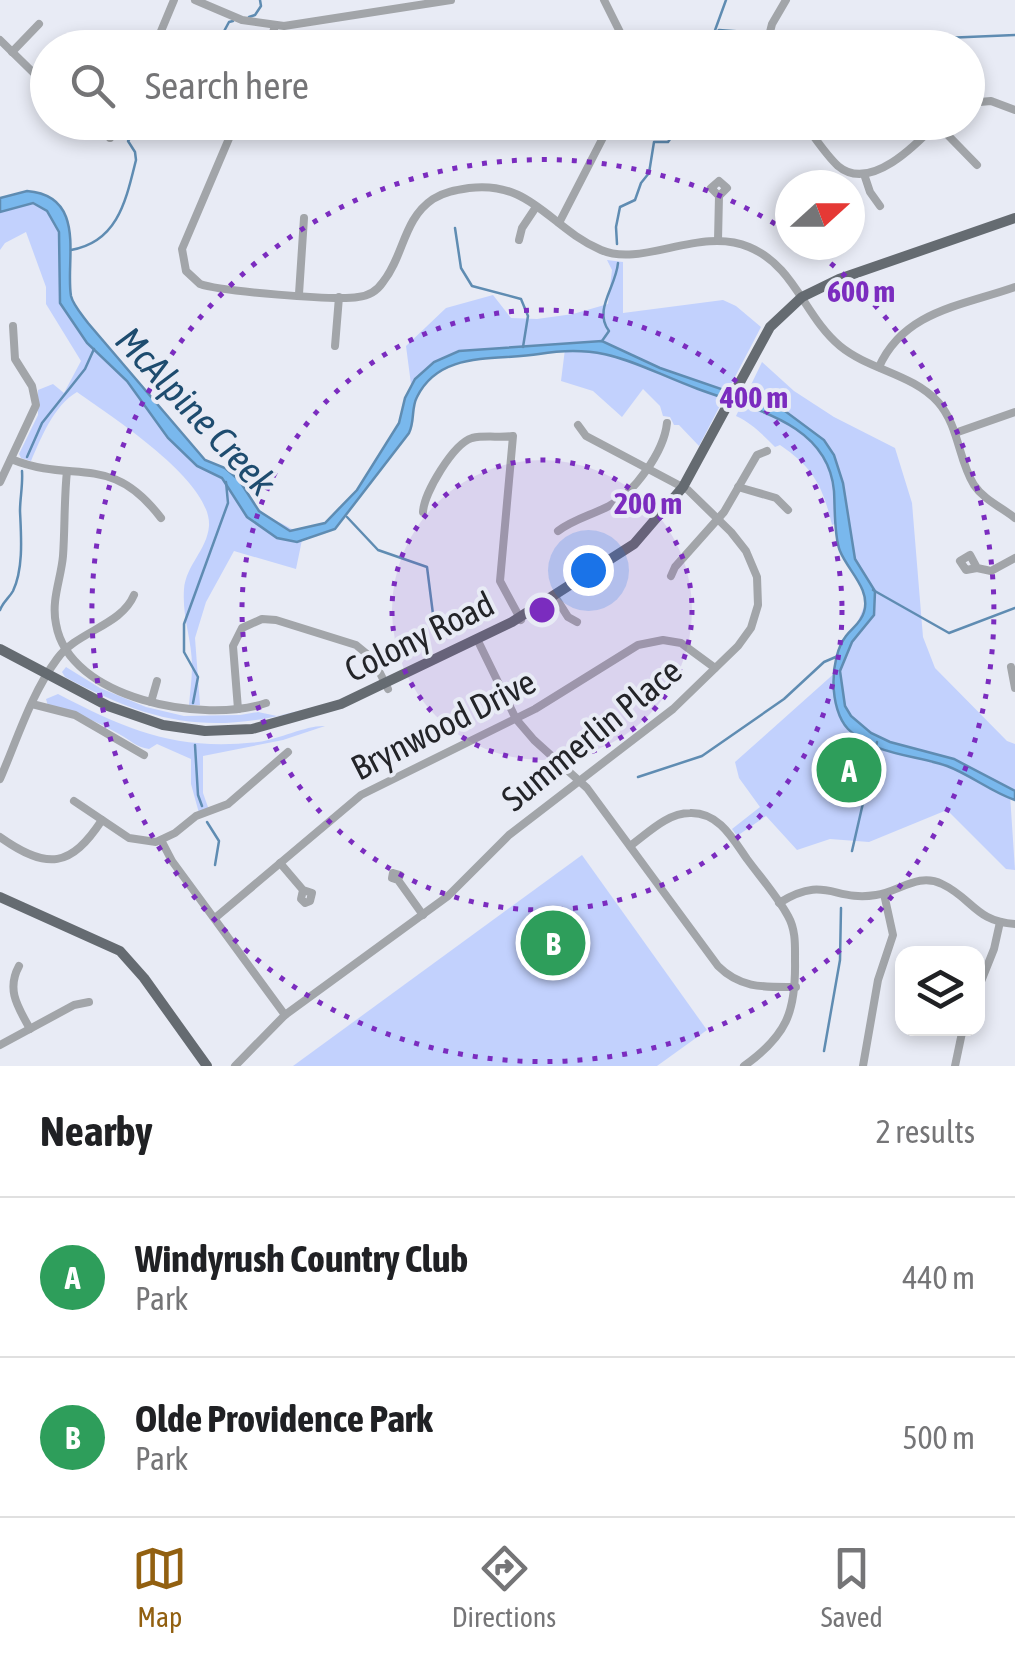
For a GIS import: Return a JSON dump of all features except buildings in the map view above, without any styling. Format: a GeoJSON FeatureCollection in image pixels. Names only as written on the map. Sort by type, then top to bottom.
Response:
{"type":"FeatureCollection","features":[{"type":"Feature","properties":{"kind":"main road","name":"Colony Road"},"geometry":{"type":"LineString","coordinates":[[0,652],[109,711],[163,730],[230,736],[295,722],[386,686],[520,619],[635,549],[686,488],[777,323],[804,299],[839,279],[1015,220]]}},
{"type":"Feature","properties":{"kind":"main road"},"geometry":{"type":"LineString","coordinates":[[0,897],[120,952],[144,978],[207,1066]]}},
{"type":"Feature","properties":{"kind":"street"},"geometry":{"type":"LineString","coordinates":[[162,30],[174,0]]}},
{"type":"Feature","properties":{"kind":"street"},"geometry":{"type":"LineString","coordinates":[[195,0],[242,20],[275,26],[451,0]]}},
{"type":"Feature","properties":{"kind":"street"},"geometry":{"type":"LineString","coordinates":[[604,0],[619,30]]}},
{"type":"Feature","properties":{"kind":"street"},"geometry":{"type":"LineString","coordinates":[[770,30],[786,0]]}},
{"type":"Feature","properties":{"kind":"street"},"geometry":{"type":"LineString","coordinates":[[33,30],[39,24]]}},
{"type":"Feature","properties":{"kind":"street"},"geometry":{"type":"LineString","coordinates":[[274,30],[275,26]]}},
{"type":"Feature","properties":{"kind":"street"},"geometry":{"type":"LineString","coordinates":[[12,52],[30,33]]}},
{"type":"Feature","properties":{"kind":"street"},"geometry":{"type":"LineString","coordinates":[[0,40],[30,69]]}},
{"type":"Feature","properties":{"kind":"street"},"geometry":{"type":"LineString","coordinates":[[985,102],[1015,110]]}},
{"type":"Feature","properties":{"kind":"street"},"geometry":{"type":"LineString","coordinates":[[228,140],[182,254],[183,265],[194,280],[206,287],[364,296],[378,288],[387,276],[414,218],[430,201],[445,193],[498,186],[515,192],[593,246],[614,254],[718,240],[743,245],[771,259],[838,344],[931,396],[955,434],[974,485],[1015,518]]}},
{"type":"Feature","properties":{"kind":"street"},"geometry":{"type":"LineString","coordinates":[[558,223],[600,140]]}},
{"type":"Feature","properties":{"kind":"street"},"geometry":{"type":"LineString","coordinates":[[818,140],[840,167],[850,170]]}},
{"type":"Feature","properties":{"kind":"street"},"geometry":{"type":"LineString","coordinates":[[865,174],[885,165],[916,140]]}},
{"type":"Feature","properties":{"kind":"street"},"geometry":{"type":"LineString","coordinates":[[954,140],[977,164]]}},
{"type":"Feature","properties":{"kind":"street"},"geometry":{"type":"LineString","coordinates":[[865,177],[880,206]]}},
{"type":"Feature","properties":{"kind":"street"},"geometry":{"type":"LineString","coordinates":[[718,240],[719,196]]}},
{"type":"Feature","properties":{"kind":"street"},"geometry":{"type":"LineString","coordinates":[[519,240],[536,207]]}},
{"type":"Feature","properties":{"kind":"street"},"geometry":{"type":"LineString","coordinates":[[298,294],[304,218]]}},
{"type":"Feature","properties":{"kind":"street"},"geometry":{"type":"LineString","coordinates":[[880,367],[890,344],[913,324],[1015,287]]}},
{"type":"Feature","properties":{"kind":"street"},"geometry":{"type":"LineString","coordinates":[[336,346],[339,297]]}},
{"type":"Feature","properties":{"kind":"street"},"geometry":{"type":"LineString","coordinates":[[0,482],[35,411],[36,399],[16,362],[13,326]]}},
{"type":"Feature","properties":{"kind":"street"},"geometry":{"type":"LineString","coordinates":[[955,434],[1015,412]]}},
{"type":"Feature","properties":{"kind":"street"},"geometry":{"type":"LineString","coordinates":[[558,530],[610,506],[646,468],[666,434],[667,424]]}},
{"type":"Feature","properties":{"kind":"street","name":"Summerlin Place"},"geometry":{"type":"LineString","coordinates":[[235,1066],[284,1016],[448,896],[510,834],[663,718],[748,634],[759,596],[757,576],[746,552],[686,488],[586,436],[578,426]]}},
{"type":"Feature","properties":{"kind":"street"},"geometry":{"type":"LineString","coordinates":[[423,512],[424,500],[456,448],[477,437],[510,436],[515,440],[500,581],[520,619]]}},
{"type":"Feature","properties":{"kind":"street"},"geometry":{"type":"LineString","coordinates":[[671,576],[718,519],[757,455],[767,451]]}},
{"type":"Feature","properties":{"kind":"street"},"geometry":{"type":"LineString","coordinates":[[11,459],[123,481],[162,518]]}},
{"type":"Feature","properties":{"kind":"street"},"geometry":{"type":"LineString","coordinates":[[67,471],[63,556],[54,608],[65,650],[93,676],[151,702],[189,710],[238,709],[266,703]]}},
{"type":"Feature","properties":{"kind":"street"},"geometry":{"type":"LineString","coordinates":[[738,487],[776,498],[788,510]]}},
{"type":"Feature","properties":{"kind":"street"},"geometry":{"type":"LineString","coordinates":[[977,568],[1000,569],[1015,558]]}},
{"type":"Feature","properties":{"kind":"street"},"geometry":{"type":"LineString","coordinates":[[0,780],[32,704],[65,650],[125,611],[134,595]]}},
{"type":"Feature","properties":{"kind":"street"},"geometry":{"type":"LineString","coordinates":[[556,597],[568,617],[577,622]]}},
{"type":"Feature","properties":{"kind":"street"},"geometry":{"type":"LineString","coordinates":[[238,709],[233,646],[238,633],[254,620],[276,620],[356,645],[373,659],[386,686]]}},
{"type":"Feature","properties":{"kind":"street"},"geometry":{"type":"LineString","coordinates":[[478,642],[516,719],[580,780],[724,973],[753,987],[796,987]]}},
{"type":"Feature","properties":{"kind":"street","name":"Brynwood Drive"},"geometry":{"type":"LineString","coordinates":[[215,918],[370,790],[516,719],[646,642],[680,643],[716,668]]}},
{"type":"Feature","properties":{"kind":"street"},"geometry":{"type":"LineString","coordinates":[[1011,667],[1015,688]]}},
{"type":"Feature","properties":{"kind":"street"},"geometry":{"type":"LineString","coordinates":[[151,702],[158,681]]}},
{"type":"Feature","properties":{"kind":"street"},"geometry":{"type":"LineString","coordinates":[[32,704],[75,715],[144,755]]}},
{"type":"Feature","properties":{"kind":"street"},"geometry":{"type":"LineString","coordinates":[[74,801],[137,841],[162,840],[196,816],[228,804],[288,752]]}},
{"type":"Feature","properties":{"kind":"street"},"geometry":{"type":"LineString","coordinates":[[630,846],[675,816],[707,816],[727,831],[780,903],[794,934],[796,987],[792,1008],[782,1031],[768,1048],[744,1066]]}},
{"type":"Feature","properties":{"kind":"street"},"geometry":{"type":"LineString","coordinates":[[0,837],[44,858],[58,859],[79,852],[102,820]]}},
{"type":"Feature","properties":{"kind":"street"},"geometry":{"type":"LineString","coordinates":[[162,840],[172,861],[284,1016]]}},
{"type":"Feature","properties":{"kind":"street"},"geometry":{"type":"LineString","coordinates":[[280,863],[303,890]]}},
{"type":"Feature","properties":{"kind":"street"},"geometry":{"type":"LineString","coordinates":[[398,880],[423,915]]}},
{"type":"Feature","properties":{"kind":"street"},"geometry":{"type":"LineString","coordinates":[[780,903],[796,893],[818,888],[858,896],[884,894],[917,880],[931,880],[951,890],[980,914],[1015,924]]}},
{"type":"Feature","properties":{"kind":"street"},"geometry":{"type":"LineString","coordinates":[[863,1066],[878,980],[893,936],[884,894]]}},
{"type":"Feature","properties":{"kind":"street"},"geometry":{"type":"LineString","coordinates":[[985,972],[1000,922]]}},
{"type":"Feature","properties":{"kind":"street"},"geometry":{"type":"LineString","coordinates":[[20,966],[12,984],[30,1028]]}},
{"type":"Feature","properties":{"kind":"street"},"geometry":{"type":"LineString","coordinates":[[0,1045],[74,1005],[89,1002]]}},
{"type":"Feature","properties":{"kind":"street"},"geometry":{"type":"LineString","coordinates":[[955,1066],[961,1036]]}},
{"type":"Feature","properties":{"kind":"shaded area"},"geometry":{"type":"Polygon","coordinates":[[[27,191],[46,196],[59,205],[66,217],[70,232],[71,296],[88,323],[205,460],[225,468],[239,480],[259,511],[290,531],[325,523],[357,490],[399,423],[415,379],[434,362],[459,351],[602,341],[660,368],[785,411],[824,440],[834,455],[843,483],[855,559],[875,591],[874,615],[852,642],[840,671],[845,706],[871,733],[954,759],[1015,791],[1015,800],[947,766],[870,744],[858,738],[842,720],[835,697],[836,657],[840,645],[863,616],[864,596],[838,545],[829,468],[818,449],[784,422],[603,354],[563,351],[471,361],[440,371],[427,382],[415,401],[409,433],[335,529],[297,542],[277,538],[247,517],[222,478],[197,466],[168,438],[127,381],[87,343],[60,303],[59,232],[47,211],[33,203],[0,212],[0,198],[27,191]]]}},
{"type":"Feature","properties":{"kind":"shaded area"},"geometry":{"type":"Polygon","coordinates":[[[17,201],[43,204],[66,231],[66,308],[194,455],[231,482],[264,514],[303,535],[296,569],[234,551],[206,602],[195,638],[200,705],[189,705],[192,656],[184,600],[186,580],[209,526],[206,508],[195,490],[157,452],[77,392],[55,413],[31,461],[19,454],[38,415],[38,390],[53,384],[64,393],[81,361],[46,304],[46,287],[26,232],[0,250],[0,208],[17,201]]]}},
{"type":"Feature","properties":{"kind":"shaded area"},"geometry":{"type":"Polygon","coordinates":[[[607,260],[623,262],[623,313],[723,300],[761,327],[699,446],[670,417],[663,416],[660,406],[643,389],[622,417],[593,391],[561,381],[565,349],[449,357],[418,385],[414,407],[406,346],[446,308],[493,295],[511,318],[537,319],[608,304],[612,270],[607,260]]]}},
{"type":"Feature","properties":{"kind":"shaded area"},"geometry":{"type":"Polygon","coordinates":[[[762,362],[794,391],[834,417],[895,448],[912,503],[923,637],[935,668],[1007,741],[1015,744],[1015,796],[1010,795],[1015,870],[1006,869],[947,810],[869,842],[830,839],[797,850],[766,816],[737,836],[732,829],[760,807],[739,778],[735,762],[837,671],[866,602],[844,521],[832,525],[815,479],[792,453],[780,445],[775,447],[736,416],[762,362]]]}},
{"type":"Feature","properties":{"kind":"shaded area"},"geometry":{"type":"Polygon","coordinates":[[[66,667],[100,688],[146,707],[184,716],[258,712],[277,716],[315,707],[279,716],[247,721],[187,721],[159,716],[99,694],[65,677],[62,672],[66,667]]]}},
{"type":"Feature","properties":{"kind":"shaded area"},"geometry":{"type":"Polygon","coordinates":[[[58,694],[131,728],[203,744],[258,742],[325,726],[283,740],[203,756],[203,793],[209,810],[199,813],[191,784],[191,759],[157,744],[149,749],[140,747],[93,721],[48,706],[46,699],[58,694]]]}},
{"type":"Feature","properties":{"kind":"shaded area"},"geometry":{"type":"Polygon","coordinates":[[[582,855],[707,1030],[657,1066],[293,1066],[582,855]]]}},
{"type":"Feature","properties":{"kind":"waterway"},"geometry":{"type":"LineString","coordinates":[[249,17],[261,6],[260,0]]}},
{"type":"Feature","properties":{"kind":"waterway"},"geometry":{"type":"LineString","coordinates":[[715,30],[726,0]]}},
{"type":"Feature","properties":{"kind":"waterway"},"geometry":{"type":"LineString","coordinates":[[225,30],[233,21]]}},
{"type":"Feature","properties":{"kind":"waterway"},"geometry":{"type":"LineString","coordinates":[[985,36],[1015,35]]}},
{"type":"Feature","properties":{"kind":"waterway"},"geometry":{"type":"LineString","coordinates":[[71,250],[100,238],[117,217],[136,160],[129,140]]}},
{"type":"Feature","properties":{"kind":"waterway"},"geometry":{"type":"LineString","coordinates":[[617,244],[620,207],[635,200],[649,173],[654,142],[669,140]]}},
{"type":"Feature","properties":{"kind":"waterway"},"geometry":{"type":"LineString","coordinates":[[455,228],[461,268],[472,286],[521,299],[528,316],[523,347]]}},
{"type":"Feature","properties":{"kind":"waterway"},"geometry":{"type":"LineString","coordinates":[[602,341],[609,331],[604,307],[618,263]]}},
{"type":"Feature","properties":{"kind":"waterway","name":"McAlpine Creek"},"geometry":{"type":"LineString","coordinates":[[27,457],[42,423],[85,369],[94,349]]}},
{"type":"Feature","properties":{"kind":"waterway"},"geometry":{"type":"LineString","coordinates":[[0,610],[13,591],[19,572],[22,471]]}},
{"type":"Feature","properties":{"kind":"waterway","name":"McAlpine Creek"},"geometry":{"type":"LineString","coordinates":[[193,703],[198,677],[184,652],[184,624],[228,503],[226,482]]}},
{"type":"Feature","properties":{"kind":"waterway"},"geometry":{"type":"LineString","coordinates":[[347,517],[378,550],[427,567],[434,622]]}},
{"type":"Feature","properties":{"kind":"waterway"},"geometry":{"type":"LineString","coordinates":[[873,590],[949,633],[1015,608]]}},
{"type":"Feature","properties":{"kind":"waterway"},"geometry":{"type":"LineString","coordinates":[[638,777],[702,756],[784,699],[824,662],[838,656]]}},
{"type":"Feature","properties":{"kind":"waterway"},"geometry":{"type":"LineString","coordinates":[[852,851],[877,742]]}},
{"type":"Feature","properties":{"kind":"waterway"},"geometry":{"type":"LineString","coordinates":[[195,745],[202,806]]}},
{"type":"Feature","properties":{"kind":"waterway"},"geometry":{"type":"LineString","coordinates":[[207,822],[219,841],[215,865]]}},
{"type":"Feature","properties":{"kind":"waterway"},"geometry":{"type":"LineString","coordinates":[[824,1051],[840,960],[841,908]]}},
{"type":"Feature","properties":{"kind":"place","name":"Windyrush Country Club"},"geometry":{"type":"Point","coordinates":[849,770]}},
{"type":"Feature","properties":{"kind":"place","name":"Olde Providence Park"},"geometry":{"type":"Point","coordinates":[553,943]}}]}
